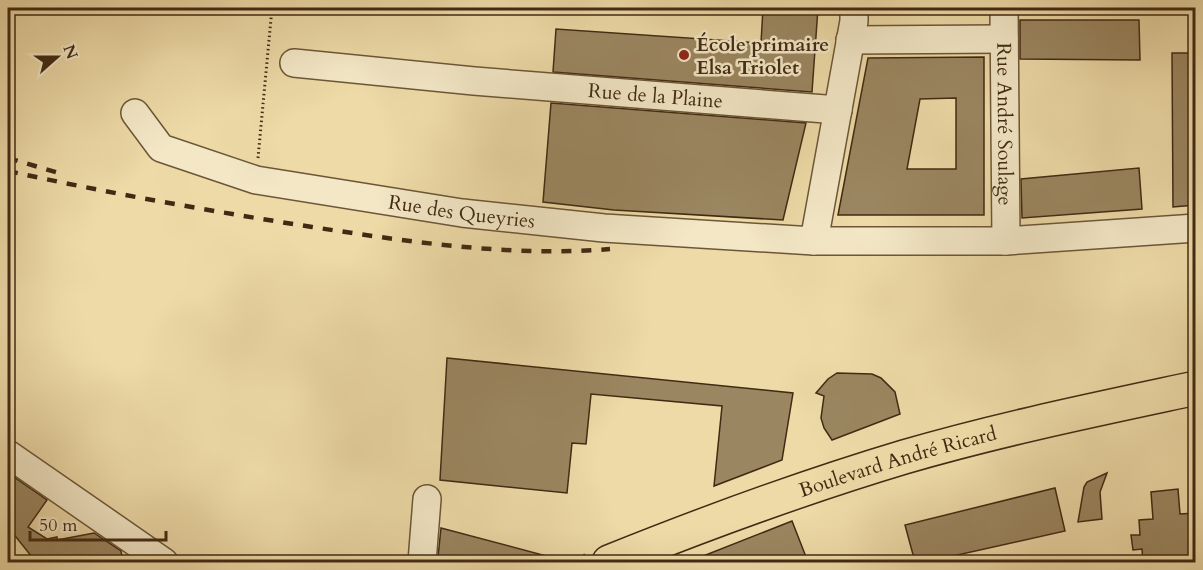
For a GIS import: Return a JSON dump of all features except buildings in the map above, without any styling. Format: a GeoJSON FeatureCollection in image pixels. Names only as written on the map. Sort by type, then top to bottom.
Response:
{"type":"FeatureCollection","features":[{"type":"Feature","properties":{"kind":"main road","name":"Boulevard André Ricard"},"geometry":{"type":"LineString","coordinates":[[609,562],[730,515],[906,457],[1037,423],[1196,388]]}},
{"type":"Feature","properties":{"kind":"street"},"geometry":{"type":"LineString","coordinates":[[814,242],[854,21],[854,8]]}},
{"type":"Feature","properties":{"kind":"street","name":"Rue André Soulage"},"geometry":{"type":"LineString","coordinates":[[1004,8],[1006,241]]}},
{"type":"Feature","properties":{"kind":"street"},"geometry":{"type":"LineString","coordinates":[[850,40],[1004,39]]}},
{"type":"Feature","properties":{"kind":"street","name":"Rue de la Plaine"},"geometry":{"type":"LineString","coordinates":[[294,63],[474,81],[838,110]]}},
{"type":"Feature","properties":{"kind":"street","name":"Rue des Queyries"},"geometry":{"type":"LineString","coordinates":[[135,113],[161,148],[255,180],[462,213],[604,228],[814,242],[1006,241],[1196,228]]}},
{"type":"Feature","properties":{"kind":"street"},"geometry":{"type":"LineString","coordinates":[[8,453],[164,562]]}},
{"type":"Feature","properties":{"kind":"street"},"geometry":{"type":"LineString","coordinates":[[422,562],[427,499]]}},
{"type":"Feature","properties":{"kind":"path"},"geometry":{"type":"LineString","coordinates":[[255,180],[272,8]]}},
{"type":"Feature","properties":{"kind":"railway"},"geometry":{"type":"LineString","coordinates":[[8,158],[62,174]]}},
{"type":"Feature","properties":{"kind":"railway"},"geometry":{"type":"LineString","coordinates":[[8,171],[197,208],[386,238],[498,250],[610,249]]}},
{"type":"Feature","properties":{"kind":"place","name":"École primaire Elsa Triolet"},"geometry":{"type":"Point","coordinates":[684,55]}}]}
